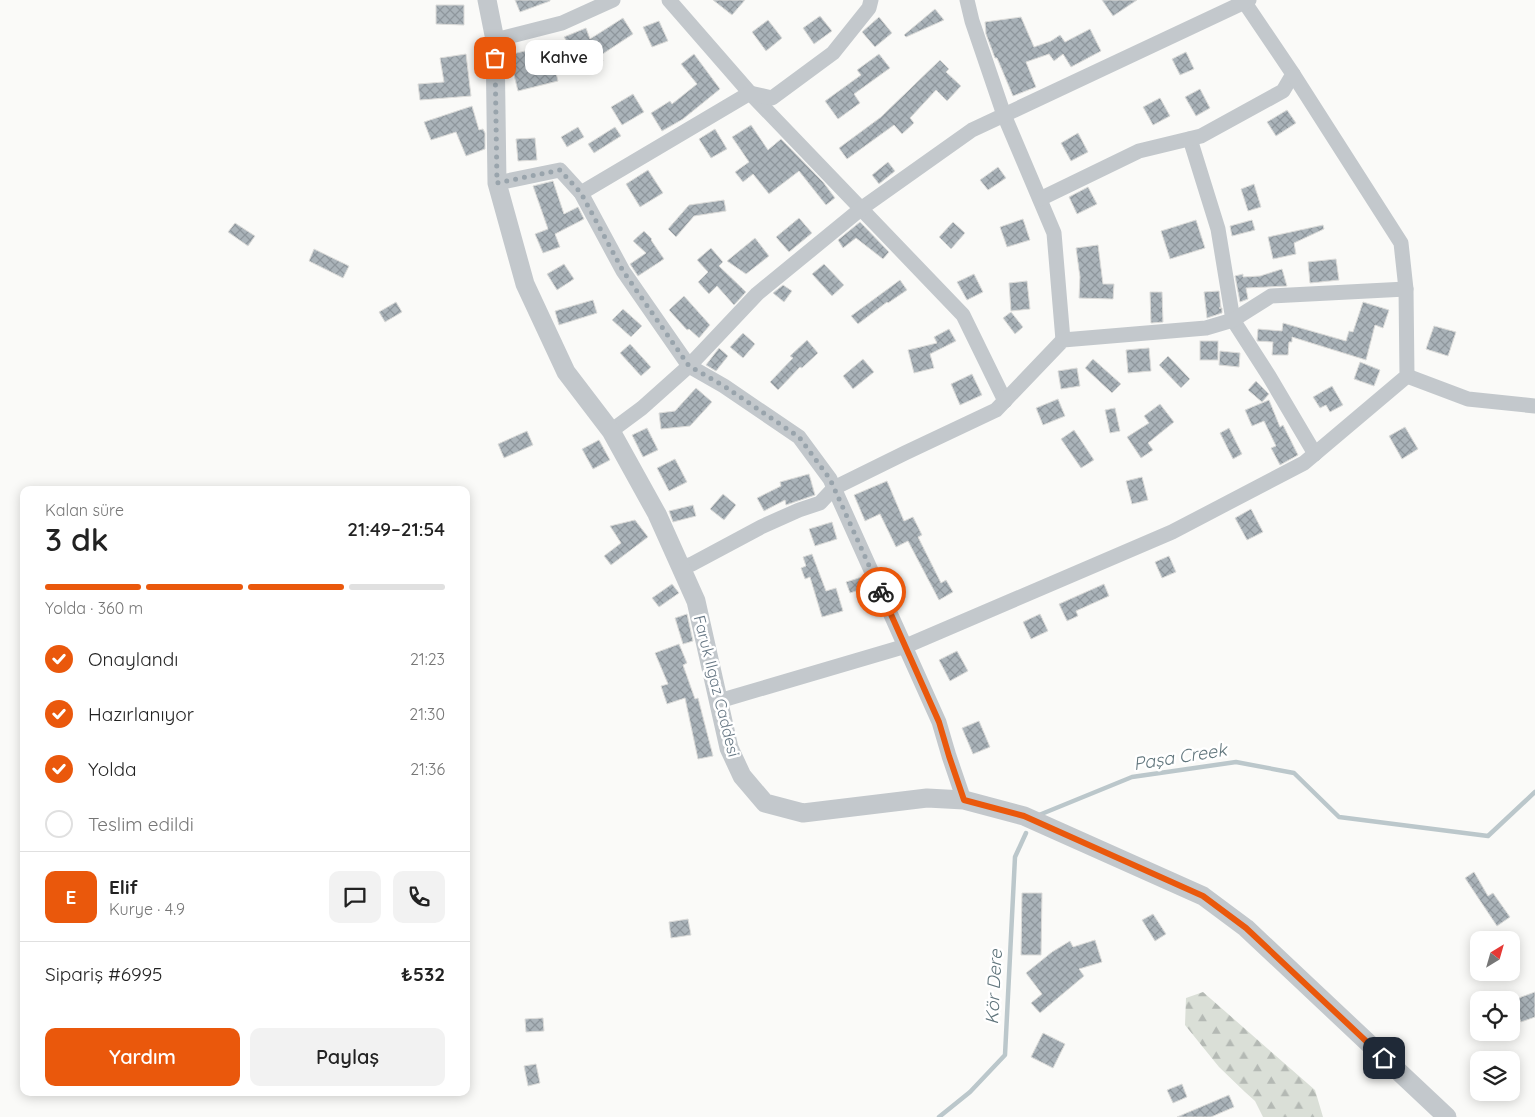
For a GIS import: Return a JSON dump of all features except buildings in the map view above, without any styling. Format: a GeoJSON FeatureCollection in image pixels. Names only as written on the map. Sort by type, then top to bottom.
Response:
{"type":"FeatureCollection","features":[{"type":"Feature","properties":{"kind":"street","name":"Faruk Ilgaz Caddesi"},"geometry":{"type":"LineString","coordinates":[[487,0],[495,40],[497,183],[525,284],[566,372],[611,431],[657,514],[696,601],[729,748],[742,776],[765,803],[803,813],[927,798],[964,800],[1024,816],[1203,896],[1246,928],[1447,1117]]}},
{"type":"Feature","properties":{"kind":"street"},"geometry":{"type":"LineString","coordinates":[[495,40],[562,23],[613,0]]}},
{"type":"Feature","properties":{"kind":"street"},"geometry":{"type":"LineString","coordinates":[[670,0],[750,93],[963,315],[1006,401]]}},
{"type":"Feature","properties":{"kind":"street"},"geometry":{"type":"LineString","coordinates":[[581,193],[750,93],[772,98],[833,53],[869,8],[871,0]]}},
{"type":"Feature","properties":{"kind":"street"},"geometry":{"type":"LineString","coordinates":[[967,0],[1004,115],[1054,233],[1063,340]]}},
{"type":"Feature","properties":{"kind":"street"},"geometry":{"type":"LineString","coordinates":[[611,431],[642,408],[689,366],[757,294],[862,208],[972,130],[1245,1],[1400,242],[1406,288],[1407,376]]}},
{"type":"Feature","properties":{"kind":"street"},"geometry":{"type":"LineString","coordinates":[[1040,199],[1139,151],[1201,136],[1283,91],[1293,74]]}},
{"type":"Feature","properties":{"kind":"street"},"geometry":{"type":"LineString","coordinates":[[1190,139],[1218,229],[1233,320],[1315,454]]}},
{"type":"Feature","properties":{"kind":"street"},"geometry":{"type":"LineString","coordinates":[[497,183],[560,170],[581,193],[623,271],[689,366],[724,386],[799,437],[830,479],[906,646],[939,722],[964,800]]}},
{"type":"Feature","properties":{"kind":"street"},"geometry":{"type":"LineString","coordinates":[[681,568],[762,527],[799,510],[820,503],[834,488],[996,410],[1063,340],[1206,328],[1233,320],[1271,296],[1406,288]]}},
{"type":"Feature","properties":{"kind":"street"},"geometry":{"type":"LineString","coordinates":[[1407,376],[1468,398],[1535,406]]}},
{"type":"Feature","properties":{"kind":"street"},"geometry":{"type":"LineString","coordinates":[[719,701],[906,646],[1172,532],[1304,463],[1407,376]]}},
{"type":"Feature","properties":{"kind":"green space"},"geometry":{"type":"Polygon","coordinates":[[[1203,992],[1315,1090],[1323,1117],[1263,1117],[1255,1101],[1219,1067],[1185,1025],[1186,998],[1203,992]]]}},
{"type":"Feature","properties":{"kind":"waterway","name":"Paşa Creek"},"geometry":{"type":"LineString","coordinates":[[1039,815],[1132,777],[1236,762],[1294,773],[1339,817],[1488,836],[1535,792]]}},
{"type":"Feature","properties":{"kind":"waterway","name":"Kör Dere"},"geometry":{"type":"LineString","coordinates":[[939,1117],[970,1092],[1005,1055],[1015,857],[1026,833]]}},
{"type":"Feature","properties":{"kind":"way so far"},"geometry":{"type":"LineString","coordinates":[[495,58],[497,183],[560,170],[581,193],[623,271],[689,366],[724,386],[799,437],[830,479],[881,592]]}},
{"type":"Feature","properties":{"kind":"place","name":"Kahve"},"geometry":{"type":"Point","coordinates":[495,58]}},
{"type":"Feature","properties":{"kind":"route"},"geometry":{"type":"LineString","coordinates":[[881,592],[939,722],[964,800],[1024,816],[1203,896],[1246,928],[1384,1058]]}}]}
